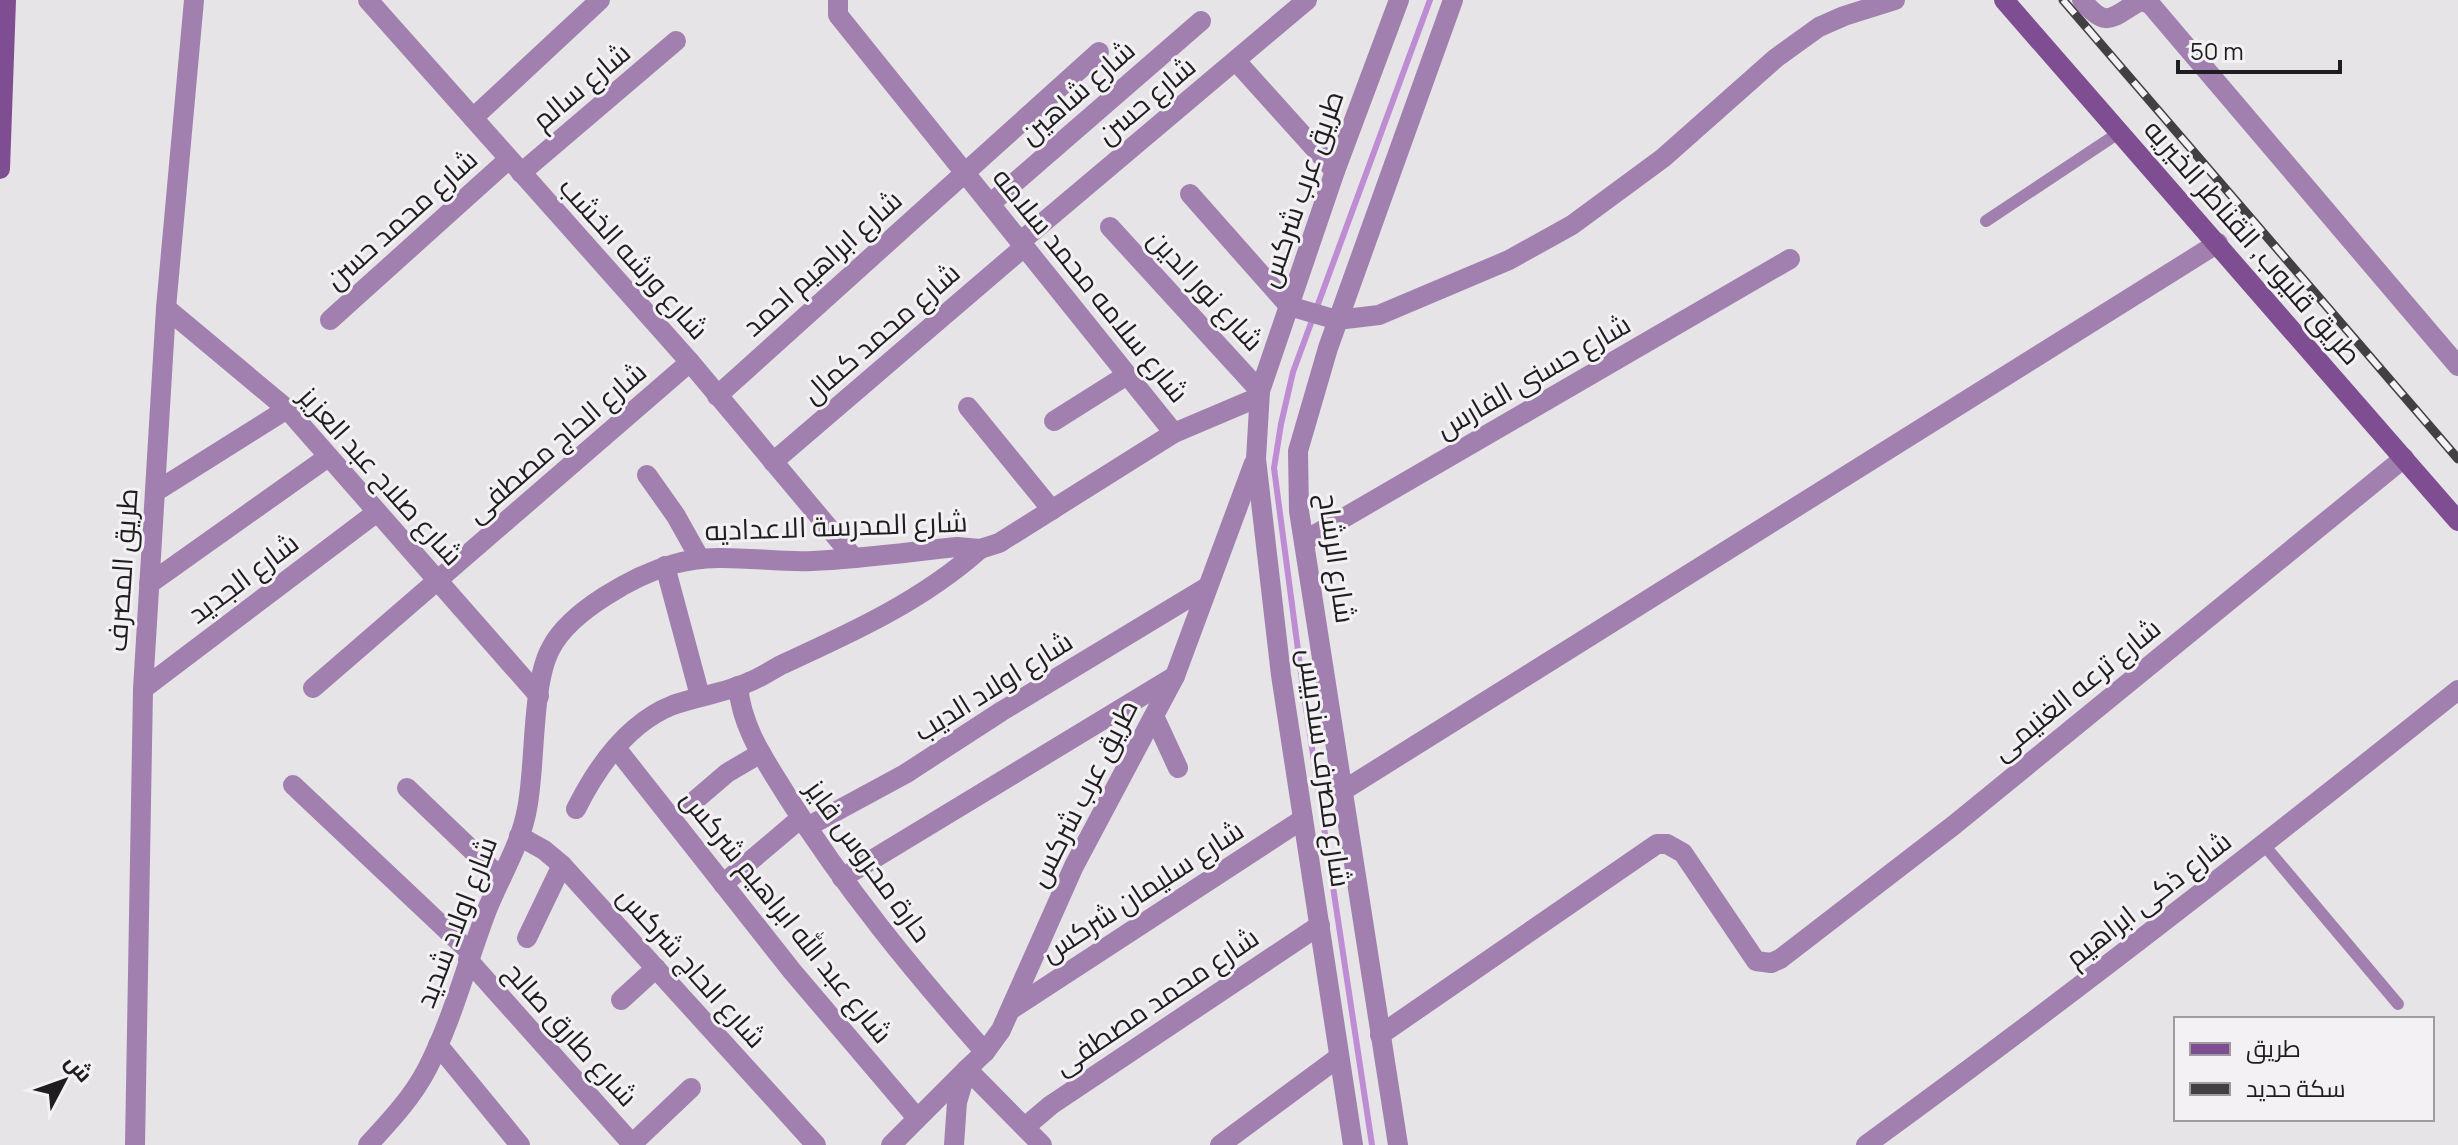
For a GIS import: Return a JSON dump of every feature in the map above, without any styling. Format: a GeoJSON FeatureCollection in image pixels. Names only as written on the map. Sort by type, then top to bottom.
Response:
{"type":"FeatureCollection","features":[{"type":"Feature","properties":{"kind":"main road"},"geometry":{"type":"LineString","coordinates":[[0,169],[6,0]]}},
{"type":"Feature","properties":{"kind":"main road","name":"طريق قليوب, القناطر الخيريه"},"geometry":{"type":"LineString","coordinates":[[2004,0],[2458,521]]}},
{"type":"Feature","properties":{"kind":"street","name":"طريق المصرف"},"geometry":{"type":"LineString","coordinates":[[135,1145],[143,689],[166,308],[194,0]]}},
{"type":"Feature","properties":{"kind":"street","name":"شارع ورشه الخشب"},"geometry":{"type":"LineString","coordinates":[[368,0],[690,362],[854,558]]}},
{"type":"Feature","properties":{"kind":"street"},"geometry":{"type":"LineString","coordinates":[[473,118],[600,0]]}},
{"type":"Feature","properties":{"kind":"street","name":"شارع سلامه محمد سلامه"},"geometry":{"type":"LineString","coordinates":[[838,0],[838,15],[1174,433]]}},
{"type":"Feature","properties":{"kind":"street","name":"شارع حسن"},"geometry":{"type":"LineString","coordinates":[[1022,245],[1307,0]]}},
{"type":"Feature","properties":{"kind":"street","name":"شارع الرشاح"},"geometry":{"type":"LineString","coordinates":[[1398,1145],[1299,511],[1298,451],[1337,320],[1453,0]]}},
{"type":"Feature","properties":{"kind":"street"},"geometry":{"type":"LineString","coordinates":[[1190,194],[1289,306],[1337,320],[1379,315],[1509,260],[1572,225],[1663,158],[1776,58],[1819,27],[1895,0]]}},
{"type":"Feature","properties":{"kind":"street"},"geometry":{"type":"LineString","coordinates":[[2082,0],[2098,18],[2106,20],[2143,0],[2161,17],[2458,366]]}},
{"type":"Feature","properties":{"kind":"street","name":"طريق عرب شركس"},"geometry":{"type":"LineString","coordinates":[[1260,394],[1335,171],[1398,1]]}},
{"type":"Feature","properties":{"kind":"street","name":"شارع شاهين"},"geometry":{"type":"LineString","coordinates":[[990,204],[1201,21]]}},
{"type":"Feature","properties":{"kind":"street","name":"شارع سالم"},"geometry":{"type":"LineString","coordinates":[[515,166],[676,41]]}},
{"type":"Feature","properties":{"kind":"street","name":"شارع ابراهيم احمد"},"geometry":{"type":"LineString","coordinates":[[717,396],[1099,52]]}},
{"type":"Feature","properties":{"kind":"street"},"geometry":{"type":"LineString","coordinates":[[1236,61],[1335,171]]}},
{"type":"Feature","properties":{"kind":"street","name":"شارع محمد حسن"},"geometry":{"type":"LineString","coordinates":[[330,320],[515,166]]}},
{"type":"Feature","properties":{"kind":"street","name":"شارع نور الدين"},"geometry":{"type":"LineString","coordinates":[[1110,227],[1260,394]]}},
{"type":"Feature","properties":{"kind":"street"},"geometry":{"type":"LineString","coordinates":[[1344,790],[2218,243]]}},
{"type":"Feature","properties":{"kind":"street","name":"شارع محمد كمال"},"geometry":{"type":"LineString","coordinates":[[773,462],[1022,245]]}},
{"type":"Feature","properties":{"kind":"street","name":"شارع حسنى الفارس"},"geometry":{"type":"LineString","coordinates":[[1304,541],[1790,259]]}},
{"type":"Feature","properties":{"kind":"street","name":"شارع صلاح عبد العزيز"},"geometry":{"type":"LineString","coordinates":[[166,308],[287,409],[539,696]]}},
{"type":"Feature","properties":{"kind":"street","name":"شارع الحاج مصطفى"},"geometry":{"type":"LineString","coordinates":[[313,688],[690,362]]}},
{"type":"Feature","properties":{"kind":"street"},"geometry":{"type":"LineString","coordinates":[[1054,421],[1127,375]]}},
{"type":"Feature","properties":{"kind":"street","name":"شارع المدرسة الاعداديه"},"geometry":{"type":"LineString","coordinates":[[539,696],[549,650],[560,633],[599,601],[665,566],[700,559],[811,561],[957,547],[980,549],[999,543],[1174,433],[1260,394]]}},
{"type":"Feature","properties":{"kind":"street","name":"شارع مصرف سندبيس"},"geometry":{"type":"LineString","coordinates":[[1260,394],[1256,459],[1281,675],[1353,1145]]}},
{"type":"Feature","properties":{"kind":"street"},"geometry":{"type":"LineString","coordinates":[[968,407],[1052,510]]}},
{"type":"Feature","properties":{"kind":"street"},"geometry":{"type":"LineString","coordinates":[[155,492],[287,409]]}},
{"type":"Feature","properties":{"kind":"street"},"geometry":{"type":"LineString","coordinates":[[149,584],[328,457]]}},
{"type":"Feature","properties":{"kind":"street","name":"شارع ترعه الغنيمى"},"geometry":{"type":"LineString","coordinates":[[1380,1035],[1657,844],[1667,844],[1683,853],[1756,961],[1771,963],[1780,959],[1954,825],[2404,458]]}},
{"type":"Feature","properties":{"kind":"street","name":"طريق عرب شركس"},"geometry":{"type":"LineString","coordinates":[[891,1145],[985,1052],[1012,1009],[1074,866],[1175,676],[1256,459]]}},
{"type":"Feature","properties":{"kind":"street"},"geometry":{"type":"LineString","coordinates":[[647,475],[676,516],[700,559]]}},
{"type":"Feature","properties":{"kind":"street","name":"شارع الجديد"},"geometry":{"type":"LineString","coordinates":[[143,689],[377,512]]}},
{"type":"Feature","properties":{"kind":"street"},"geometry":{"type":"LineString","coordinates":[[576,809],[592,776],[648,718],[700,696],[738,686],[874,622],[952,572],[980,549]]}},
{"type":"Feature","properties":{"kind":"street"},"geometry":{"type":"LineString","coordinates":[[665,566],[700,696]]}},
{"type":"Feature","properties":{"kind":"street","name":"شارع اولاد الديب"},"geometry":{"type":"LineString","coordinates":[[723,884],[804,823],[905,774],[1002,711],[1207,587]]}},
{"type":"Feature","properties":{"kind":"street"},"geometry":{"type":"LineString","coordinates":[[842,878],[1175,676]]}},
{"type":"Feature","properties":{"kind":"street","name":"حارة محروس فايز"},"geometry":{"type":"LineString","coordinates":[[738,686],[740,710],[761,753],[804,823],[842,878],[920,978],[985,1052]]}},
{"type":"Feature","properties":{"kind":"street","name":"شارع ذكى ابراهيم"},"geometry":{"type":"LineString","coordinates":[[1866,1145],[2021,1032],[2264,845],[2458,690]]}},
{"type":"Feature","properties":{"kind":"street","name":"شارع اولاد شديد"},"geometry":{"type":"LineString","coordinates":[[368,1145],[413,1092],[438,1045],[469,957],[519,836],[530,795],[539,696]]}},
{"type":"Feature","properties":{"kind":"street"},"geometry":{"type":"LineString","coordinates":[[1154,716],[1178,768]]}},
{"type":"Feature","properties":{"kind":"street","name":"شارع عبد الله ابراهيم شركس"},"geometry":{"type":"LineString","coordinates":[[616,748],[792,971],[917,1118]]}},
{"type":"Feature","properties":{"kind":"street"},"geometry":{"type":"LineString","coordinates":[[692,803],[727,773],[761,753]]}},
{"type":"Feature","properties":{"kind":"street","name":"شارع طارق صالح"},"geometry":{"type":"LineString","coordinates":[[293,785],[469,957],[632,1145]]}},
{"type":"Feature","properties":{"kind":"street"},"geometry":{"type":"LineString","coordinates":[[407,788],[501,878]]}},
{"type":"Feature","properties":{"kind":"street","name":"شارع سليمان شركس"},"geometry":{"type":"LineString","coordinates":[[1012,1009],[1303,819]]}},
{"type":"Feature","properties":{"kind":"street","name":"شارع الحاج شركس"},"geometry":{"type":"LineString","coordinates":[[519,836],[562,865],[816,1145]]}},
{"type":"Feature","properties":{"kind":"street"},"geometry":{"type":"LineString","coordinates":[[527,938],[562,865]]}},
{"type":"Feature","properties":{"kind":"street","name":"شارع محمد مصطفى"},"geometry":{"type":"LineString","coordinates":[[1025,1127],[1051,1105],[1320,925]]}},
{"type":"Feature","properties":{"kind":"street"},"geometry":{"type":"LineString","coordinates":[[621,1000],[656,968]]}},
{"type":"Feature","properties":{"kind":"street"},"geometry":{"type":"LineString","coordinates":[[438,1045],[520,1145]]}},
{"type":"Feature","properties":{"kind":"street"},"geometry":{"type":"LineString","coordinates":[[1220,1145],[1339,1057]]}},
{"type":"Feature","properties":{"kind":"street"},"geometry":{"type":"LineString","coordinates":[[954,1145],[957,1102],[967,1069],[1042,1145]]}},
{"type":"Feature","properties":{"kind":"street"},"geometry":{"type":"LineString","coordinates":[[632,1145],[691,1088]]}},
{"type":"Feature","properties":{"kind":"lane"},"geometry":{"type":"LineString","coordinates":[[1986,221],[2120,132]]}},
{"type":"Feature","properties":{"kind":"lane"},"geometry":{"type":"LineString","coordinates":[[2264,845],[2398,1004]]}},
{"type":"Feature","properties":{"kind":"waterway"},"geometry":{"type":"LineString","coordinates":[[1372,1145],[1303,688],[1274,468],[1293,372],[1430,0]]}},
{"type":"Feature","properties":{"kind":"railway"},"geometry":{"type":"LineString","coordinates":[[2063,0],[2458,459]]}}]}
